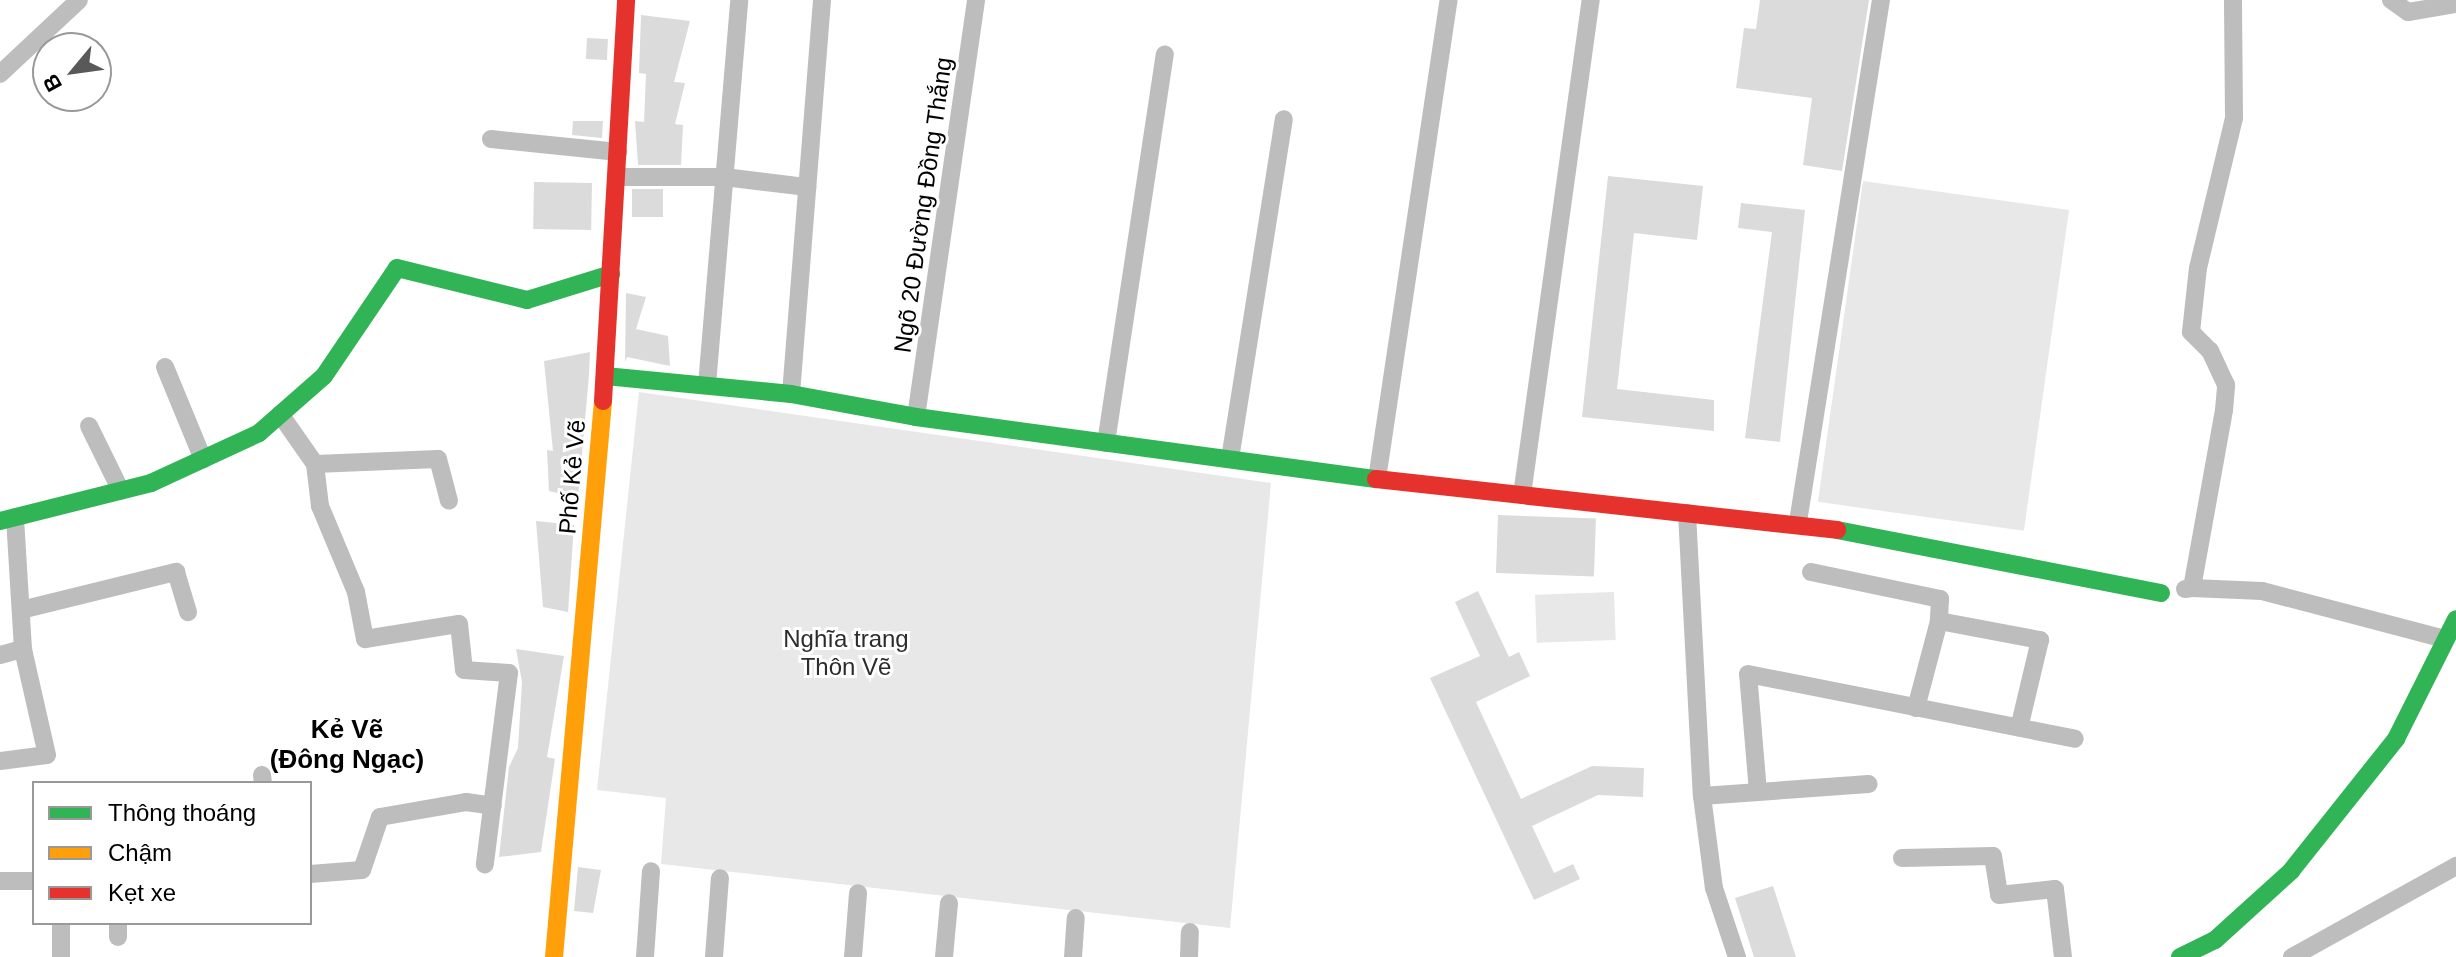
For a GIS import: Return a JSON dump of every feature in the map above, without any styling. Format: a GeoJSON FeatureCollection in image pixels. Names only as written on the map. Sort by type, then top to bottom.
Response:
{"type":"FeatureCollection","features":[{"type":"Feature","properties":{"kind":"street"},"geometry":{"type":"LineString","coordinates":[[0,74],[79,0]]}},
{"type":"Feature","properties":{"kind":"street","name":"Phố Kẻ Vẽ"},"geometry":{"type":"LineString","coordinates":[[554,957],[605,376],[626,0]]}},
{"type":"Feature","properties":{"kind":"street"},"geometry":{"type":"LineString","coordinates":[[707,385],[739,0]]}},
{"type":"Feature","properties":{"kind":"street"},"geometry":{"type":"LineString","coordinates":[[791,394],[822,0]]}},
{"type":"Feature","properties":{"kind":"street","name":"Ngõ 20 Đường Đồng Thắng"},"geometry":{"type":"LineString","coordinates":[[916,417],[976,0]]}},
{"type":"Feature","properties":{"kind":"street"},"geometry":{"type":"LineString","coordinates":[[1377,479],[1449,0]]}},
{"type":"Feature","properties":{"kind":"street"},"geometry":{"type":"LineString","coordinates":[[1522,495],[1591,0]]}},
{"type":"Feature","properties":{"kind":"street"},"geometry":{"type":"LineString","coordinates":[[1798,522],[1881,0]]}},
{"type":"Feature","properties":{"kind":"street"},"geometry":{"type":"LineString","coordinates":[[2233,0],[2234,118],[2198,268],[2191,332],[2226,385],[2188,589],[2262,591],[2445,639]]}},
{"type":"Feature","properties":{"kind":"street"},"geometry":{"type":"LineString","coordinates":[[2391,0],[2408,12],[2456,4]]}},
{"type":"Feature","properties":{"kind":"street"},"geometry":{"type":"LineString","coordinates":[[1106,443],[1165,54]]}},
{"type":"Feature","properties":{"kind":"street"},"geometry":{"type":"LineString","coordinates":[[1230,459],[1284,119]]}},
{"type":"Feature","properties":{"kind":"street"},"geometry":{"type":"LineString","coordinates":[[491,139],[618,152]]}},
{"type":"Feature","properties":{"kind":"street"},"geometry":{"type":"LineString","coordinates":[[617,177],[724,177],[807,187]]}},
{"type":"Feature","properties":{"kind":"street"},"geometry":{"type":"LineString","coordinates":[[0,761],[47,755],[23,649],[21,610],[8,519],[121,491],[259,433],[324,376],[397,268],[527,300],[611,274]]}},
{"type":"Feature","properties":{"kind":"street"},"geometry":{"type":"LineString","coordinates":[[165,367],[203,459]]}},
{"type":"Feature","properties":{"kind":"street"},"geometry":{"type":"LineString","coordinates":[[605,376],[791,394],[916,417],[1377,479],[1798,522],[2161,593]]}},
{"type":"Feature","properties":{"kind":"street"},"geometry":{"type":"LineString","coordinates":[[280,414],[315,464],[320,506],[356,592],[365,639],[459,624],[464,670],[509,673],[485,864]]}},
{"type":"Feature","properties":{"kind":"street"},"geometry":{"type":"LineString","coordinates":[[89,426],[121,491]]}},
{"type":"Feature","properties":{"kind":"street"},"geometry":{"type":"LineString","coordinates":[[315,464],[438,459],[449,501]]}},
{"type":"Feature","properties":{"kind":"street"},"geometry":{"type":"LineString","coordinates":[[1687,513],[1702,796],[1714,888],[1737,957]]}},
{"type":"Feature","properties":{"kind":"street"},"geometry":{"type":"LineString","coordinates":[[21,610],[176,572],[188,612]]}},
{"type":"Feature","properties":{"kind":"street"},"geometry":{"type":"LineString","coordinates":[[1811,572],[1940,599],[1939,621],[1916,708]]}},
{"type":"Feature","properties":{"kind":"street"},"geometry":{"type":"LineString","coordinates":[[2180,957],[2215,940],[2291,871],[2396,739],[2456,619]]}},
{"type":"Feature","properties":{"kind":"street"},"geometry":{"type":"LineString","coordinates":[[1939,621],[2040,640],[2019,728]]}},
{"type":"Feature","properties":{"kind":"street"},"geometry":{"type":"LineString","coordinates":[[0,655],[23,649]]}},
{"type":"Feature","properties":{"kind":"street"},"geometry":{"type":"LineString","coordinates":[[1758,792],[1748,674],[2075,739]]}},
{"type":"Feature","properties":{"kind":"street"},"geometry":{"type":"LineString","coordinates":[[1702,796],[1869,784]]}},
{"type":"Feature","properties":{"kind":"street"},"geometry":{"type":"LineString","coordinates":[[312,874],[362,870],[380,817],[466,802],[493,806]]}},
{"type":"Feature","properties":{"kind":"street"},"geometry":{"type":"LineString","coordinates":[[1902,858],[1993,856],[1999,895],[2055,889],[2063,957]]}},
{"type":"Feature","properties":{"kind":"street"},"geometry":{"type":"LineString","coordinates":[[2292,957],[2456,866]]}},
{"type":"Feature","properties":{"kind":"street"},"geometry":{"type":"LineString","coordinates":[[645,957],[651,871]]}},
{"type":"Feature","properties":{"kind":"street"},"geometry":{"type":"LineString","coordinates":[[714,957],[720,878]]}},
{"type":"Feature","properties":{"kind":"street"},"geometry":{"type":"LineString","coordinates":[[0,881],[32,881]]}},
{"type":"Feature","properties":{"kind":"street"},"geometry":{"type":"LineString","coordinates":[[853,957],[858,893]]}},
{"type":"Feature","properties":{"kind":"street"},"geometry":{"type":"LineString","coordinates":[[944,957],[949,903]]}},
{"type":"Feature","properties":{"kind":"street"},"geometry":{"type":"LineString","coordinates":[[1073,957],[1076,918]]}},
{"type":"Feature","properties":{"kind":"street"},"geometry":{"type":"LineString","coordinates":[[61,925],[61,957]]}},
{"type":"Feature","properties":{"kind":"street"},"geometry":{"type":"LineString","coordinates":[[1189,957],[1190,932]]}},
{"type":"Feature","properties":{"kind":"green space"},"geometry":{"type":"Polygon","coordinates":[[[1863,181],[2069,210],[2024,531],[1818,502],[1863,181]]]}},
{"type":"Feature","properties":{"kind":"green space","name":"Nghĩa trang Thôn Vẽ"},"geometry":{"type":"Polygon","coordinates":[[[639,392],[1271,483],[1230,928],[661,864],[666,798],[597,790],[639,392]]]}},
{"type":"Feature","properties":{"kind":"green space"},"geometry":{"type":"Polygon","coordinates":[[[1614,592],[1616,640],[1537,643],[1535,595],[1614,592]]]}},
{"type":"Feature","properties":{"kind":"building"},"geometry":{"type":"Polygon","coordinates":[[[1760,0],[1869,0],[1842,171],[1803,165],[1812,98],[1736,88],[1744,28],[1756,29],[1760,0]]]}},
{"type":"Feature","properties":{"kind":"building"},"geometry":{"type":"Polygon","coordinates":[[[641,15],[690,21],[674,82],[685,83],[675,124],[683,125],[681,165],[638,165],[635,121],[644,122],[646,74],[639,73],[641,15]]]}},
{"type":"Feature","properties":{"kind":"building"},"geometry":{"type":"Polygon","coordinates":[[[587,38],[608,39],[607,60],[586,59],[587,38]]]}},
{"type":"Feature","properties":{"kind":"building"},"geometry":{"type":"Polygon","coordinates":[[[573,121],[603,121],[602,138],[572,135],[573,121]]]}},
{"type":"Feature","properties":{"kind":"building"},"geometry":{"type":"Polygon","coordinates":[[[1608,176],[1703,186],[1697,240],[1634,233],[1617,389],[1714,400],[1714,431],[1582,417],[1608,176]]]}},
{"type":"Feature","properties":{"kind":"building"},"geometry":{"type":"Polygon","coordinates":[[[534,182],[592,183],[591,230],[533,229],[534,182]]]}},
{"type":"Feature","properties":{"kind":"building"},"geometry":{"type":"Polygon","coordinates":[[[632,189],[663,189],[663,217],[632,217],[632,189]]]}},
{"type":"Feature","properties":{"kind":"building"},"geometry":{"type":"Polygon","coordinates":[[[1741,203],[1805,210],[1780,442],[1745,438],[1772,232],[1738,228],[1741,203]]]}},
{"type":"Feature","properties":{"kind":"building"},"geometry":{"type":"Polygon","coordinates":[[[626,293],[646,297],[636,329],[668,336],[670,366],[627,357],[625,362],[626,293]]]}},
{"type":"Feature","properties":{"kind":"building"},"geometry":{"type":"Polygon","coordinates":[[[590,352],[578,498],[549,491],[547,450],[553,451],[544,361],[590,352]]]}},
{"type":"Feature","properties":{"kind":"building"},"geometry":{"type":"Polygon","coordinates":[[[1498,515],[1596,518],[1594,576],[1496,573],[1498,515]]]}},
{"type":"Feature","properties":{"kind":"building"},"geometry":{"type":"Polygon","coordinates":[[[536,521],[574,525],[568,612],[543,607],[536,521]]]}},
{"type":"Feature","properties":{"kind":"building"},"geometry":{"type":"Polygon","coordinates":[[[1478,591],[1509,657],[1519,652],[1530,676],[1476,702],[1521,799],[1592,766],[1644,768],[1643,797],[1598,795],[1532,826],[1554,873],[1573,864],[1580,879],[1534,900],[1430,678],[1480,656],[1455,602],[1478,591]]]}},
{"type":"Feature","properties":{"kind":"building"},"geometry":{"type":"Polygon","coordinates":[[[516,649],[564,656],[547,757],[555,759],[541,852],[499,857],[509,767],[518,748],[522,682],[516,649]]]}},
{"type":"Feature","properties":{"kind":"building"},"geometry":{"type":"Polygon","coordinates":[[[578,867],[601,870],[593,913],[574,911],[578,867]]]}},
{"type":"Feature","properties":{"kind":"building"},"geometry":{"type":"Polygon","coordinates":[[[1773,886],[1796,957],[1754,957],[1735,898],[1773,886]]]}},
{"type":"Feature","properties":{"kind":"traffic: fast"},"geometry":{"type":"LineString","coordinates":[[0,521],[151,483],[259,433],[324,376],[397,268],[527,300],[611,274]]}},
{"type":"Feature","properties":{"kind":"traffic: fast"},"geometry":{"type":"LineString","coordinates":[[605,376],[791,394],[916,417],[1376,479]]}},
{"type":"Feature","properties":{"kind":"traffic: fast"},"geometry":{"type":"LineString","coordinates":[[1837,530],[2161,593]]}},
{"type":"Feature","properties":{"kind":"traffic: fast"},"geometry":{"type":"LineString","coordinates":[[2180,957],[2215,940],[2291,871],[2396,739],[2456,619]]}},
{"type":"Feature","properties":{"kind":"traffic: slow"},"geometry":{"type":"LineString","coordinates":[[554,957],[603,401]]}},
{"type":"Feature","properties":{"kind":"traffic: jam"},"geometry":{"type":"LineString","coordinates":[[603,401],[626,0]]}},
{"type":"Feature","properties":{"kind":"traffic: jam"},"geometry":{"type":"LineString","coordinates":[[1376,479],[1837,530]]}},
{"type":"Feature","properties":{"kind":"district","name":"Kẻ Vẽ (Đông Ngạc)"},"geometry":{"type":"Point","coordinates":[347,745]}}]}
